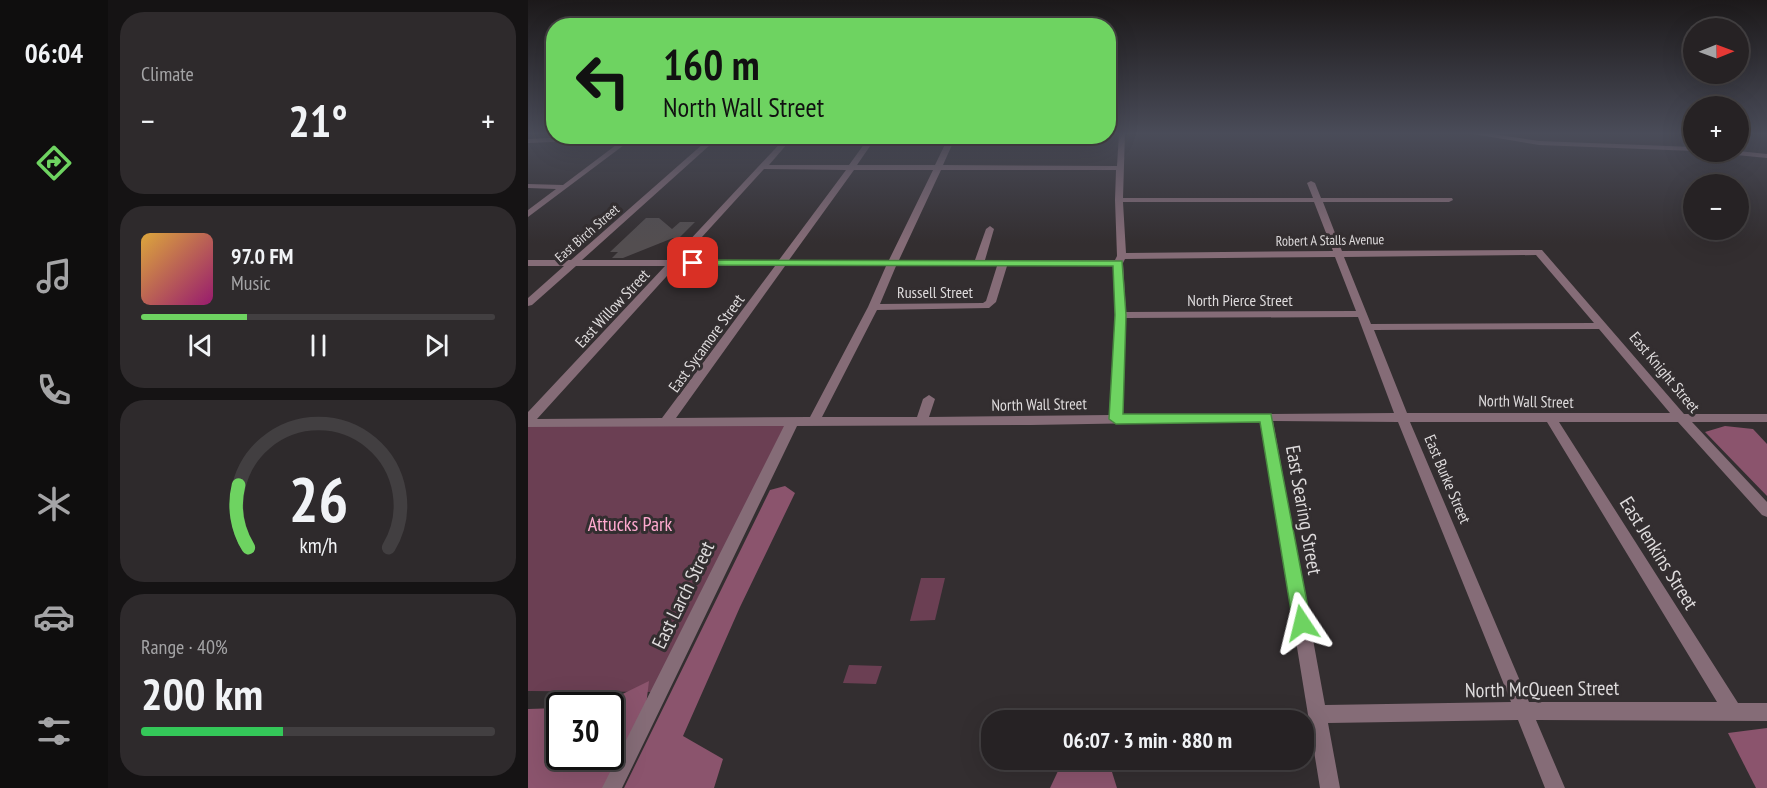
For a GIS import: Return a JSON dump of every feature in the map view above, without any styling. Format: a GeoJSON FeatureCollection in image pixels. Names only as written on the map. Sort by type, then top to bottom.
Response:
{"type":"FeatureCollection","features":[{"type":"Feature","properties":{"kind":"street"},"geometry":{"type":"LineString","coordinates":[[528,214],[588,170]]}},
{"type":"Feature","properties":{"kind":"street","name":"East Birch Street"},"geometry":{"type":"LineString","coordinates":[[528,303],[679,170]]}},
{"type":"Feature","properties":{"kind":"street","name":"East Willow Street"},"geometry":{"type":"LineString","coordinates":[[528,422],[760,170]]}},
{"type":"Feature","properties":{"kind":"street","name":"East Sycamore Street"},"geometry":{"type":"LineString","coordinates":[[667,421],[852,170]]}},
{"type":"Feature","properties":{"kind":"street"},"geometry":{"type":"LineString","coordinates":[[814,421],[873,307],[938,170]]}},
{"type":"Feature","properties":{"kind":"street"},"geometry":{"type":"LineString","coordinates":[[1116,419],[1120,315],[1120,170]]}},
{"type":"Feature","properties":{"kind":"street","name":"East Burke Street"},"geometry":{"type":"LineString","coordinates":[[1311,183],[1402,417],[1555,788]]}},
{"type":"Feature","properties":{"kind":"street"},"geometry":{"type":"LineString","coordinates":[[528,186],[565,187]]}},
{"type":"Feature","properties":{"kind":"street"},"geometry":{"type":"LineString","coordinates":[[1119,200],[1449,200]]}},
{"type":"Feature","properties":{"kind":"street"},"geometry":{"type":"LineString","coordinates":[[979,263],[990,229]]}},
{"type":"Feature","properties":{"kind":"street","name":"Robert A Stalls Avenue"},"geometry":{"type":"LineString","coordinates":[[528,263],[1003,263],[1337,253],[1539,252]]}},
{"type":"Feature","properties":{"kind":"street","name":"East Knight Street"},"geometry":{"type":"LineString","coordinates":[[1539,252],[1682,419],[1767,511]]}},
{"type":"Feature","properties":{"kind":"street","name":"Russell Street"},"geometry":{"type":"LineString","coordinates":[[873,307],[985,306],[991,302],[1003,263]]}},
{"type":"Feature","properties":{"kind":"street","name":"North Pierce Street"},"geometry":{"type":"LineString","coordinates":[[1120,315],[1604,326]]}},
{"type":"Feature","properties":{"kind":"street"},"geometry":{"type":"LineString","coordinates":[[922,421],[929,399]]}},
{"type":"Feature","properties":{"kind":"street","name":"North Wall Street"},"geometry":{"type":"LineString","coordinates":[[528,422],[1266,417],[1767,418]]}},
{"type":"Feature","properties":{"kind":"street","name":"East Searing Street"},"geometry":{"type":"LineString","coordinates":[[1266,417],[1330,788]]}},
{"type":"Feature","properties":{"kind":"street","name":"East Jenkins Street"},"geometry":{"type":"LineString","coordinates":[[1550,417],[1732,710]]}},
{"type":"Feature","properties":{"kind":"street","name":"East Larch Street"},"geometry":{"type":"LineString","coordinates":[[612,788],[793,421]]}},
{"type":"Feature","properties":{"kind":"street","name":"North McQueen Street"},"geometry":{"type":"LineString","coordinates":[[1318,714],[1732,710],[1767,712]]}},
{"type":"Feature","properties":{"kind":"green space","name":"Attucks Park"},"geometry":{"type":"Polygon","coordinates":[[[793,421],[659,692],[528,691],[528,422],[793,421]]]}},
{"type":"Feature","properties":{"kind":"green space"},"geometry":{"type":"Polygon","coordinates":[[[921,578],[945,578],[935,620],[910,621],[921,578]]]}},
{"type":"Feature","properties":{"kind":"green space"},"geometry":{"type":"Polygon","coordinates":[[[849,665],[882,666],[876,684],[843,683],[849,665]]]}},
{"type":"Feature","properties":{"kind":"shaded area"},"geometry":{"type":"Polygon","coordinates":[[[1725,426],[1753,429],[1767,444],[1767,496],[1705,432],[1725,426]]]}},
{"type":"Feature","properties":{"kind":"shaded area"},"geometry":{"type":"Polygon","coordinates":[[[785,486],[795,493],[740,607],[683,736],[723,759],[714,788],[624,788],[770,490],[785,486]]]}},
{"type":"Feature","properties":{"kind":"shaded area"},"geometry":{"type":"Polygon","coordinates":[[[649,681],[646,706],[624,748],[624,693],[649,681]]]}},
{"type":"Feature","properties":{"kind":"shaded area"},"geometry":{"type":"Polygon","coordinates":[[[546,708],[546,770],[612,770],[603,788],[528,788],[528,709],[546,708]]]}},
{"type":"Feature","properties":{"kind":"shaded area"},"geometry":{"type":"Polygon","coordinates":[[[1767,728],[1767,788],[1756,788],[1728,733],[1767,728]]]}},
{"type":"Feature","properties":{"kind":"shaded area"},"geometry":{"type":"Polygon","coordinates":[[[1058,771],[1112,772],[1117,788],[1050,788],[1058,771]]]}},
{"type":"Feature","properties":{"kind":"building"},"geometry":{"type":"Polygon","coordinates":[[[646,218],[659,218],[672,229],[680,222],[695,222],[679,238],[673,238],[623,258],[612,258],[618,252],[610,252],[646,218]]]}},
{"type":"Feature","properties":{"kind":"route"},"geometry":{"type":"LineString","coordinates":[[693,263],[1118,263],[1120,315],[1116,419],[1266,417],[1302,623]]}}]}
